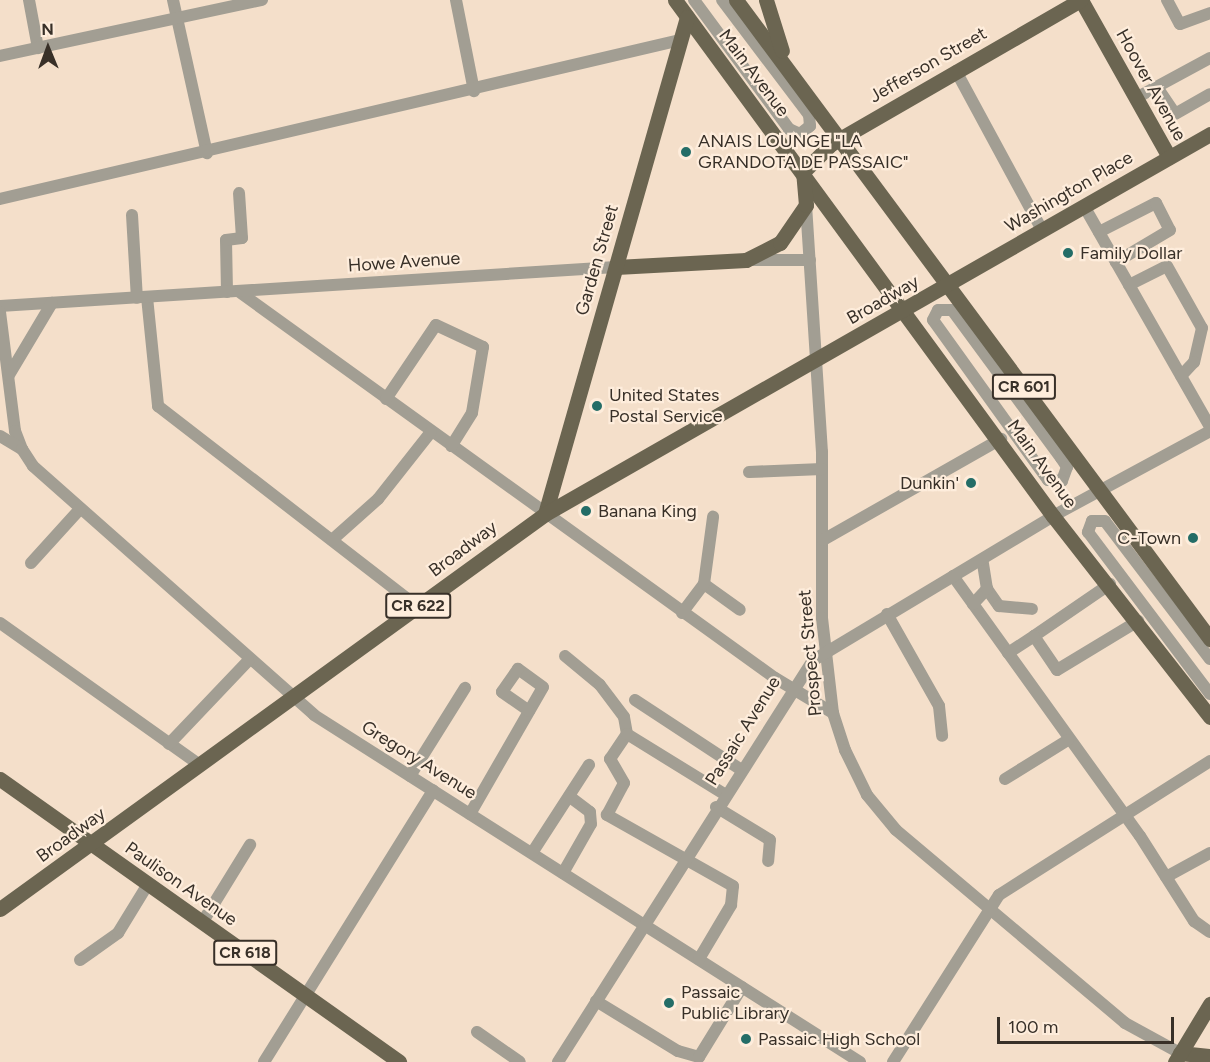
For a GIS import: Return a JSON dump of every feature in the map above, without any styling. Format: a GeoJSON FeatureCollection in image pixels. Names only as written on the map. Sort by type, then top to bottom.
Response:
{"type":"FeatureCollection","features":[{"type":"Feature","properties":{"kind":"main road","name":"Main Avenue"},"geometry":{"type":"LineString","coordinates":[[675,0],[693,8],[777,125],[803,172],[1001,439],[1035,475],[1053,516],[1088,544],[1110,584],[1210,717]]}},
{"type":"Feature","properties":{"kind":"main road","name":"Main Avenue"},"geometry":{"type":"LineString","coordinates":[[736,0],[801,87],[808,104],[840,138],[948,284],[966,318],[1065,455],[1100,491],[1118,526],[1210,639]]}},
{"type":"Feature","properties":{"kind":"main road"},"geometry":{"type":"LineString","coordinates":[[766,0],[776,40],[801,87]]}},
{"type":"Feature","properties":{"kind":"main road","name":"Jefferson Street"},"geometry":{"type":"LineString","coordinates":[[803,172],[811,159],[840,138],[1081,0]]}},
{"type":"Feature","properties":{"kind":"main road","name":"Hoover Avenue"},"geometry":{"type":"LineString","coordinates":[[1081,0],[1169,157]]}},
{"type":"Feature","properties":{"kind":"main road","name":"Garden Street"},"geometry":{"type":"LineString","coordinates":[[545,514],[680,40],[693,8]]}},
{"type":"Feature","properties":{"kind":"main road","name":"Washington Place"},"geometry":{"type":"LineString","coordinates":[[948,284],[1210,134]]}},
{"type":"Feature","properties":{"kind":"main road","name":"Prospect Street"},"geometry":{"type":"LineString","coordinates":[[803,172],[806,205]]}},
{"type":"Feature","properties":{"kind":"main road"},"geometry":{"type":"LineString","coordinates":[[746,260],[780,243],[806,205]]}},
{"type":"Feature","properties":{"kind":"main road","name":"Howe Avenue"},"geometry":{"type":"LineString","coordinates":[[616,267],[746,260]]}},
{"type":"Feature","properties":{"kind":"main road","name":"Broadway"},"geometry":{"type":"LineString","coordinates":[[0,909],[545,514],[948,284]]}},
{"type":"Feature","properties":{"kind":"main road","name":"Paulison Avenue"},"geometry":{"type":"LineString","coordinates":[[0,780],[399,1062]]}},
{"type":"Feature","properties":{"kind":"main road"},"geometry":{"type":"LineString","coordinates":[[1178,1058],[1210,1004]]}},
{"type":"Feature","properties":{"kind":"main road","name":"Prospect Street"},"geometry":{"type":"LineString","coordinates":[[1178,1058],[1210,1056]]}},
{"type":"Feature","properties":{"kind":"street"},"geometry":{"type":"LineString","coordinates":[[29,0],[38,48]]}},
{"type":"Feature","properties":{"kind":"street"},"geometry":{"type":"LineString","coordinates":[[173,0],[207,153]]}},
{"type":"Feature","properties":{"kind":"street"},"geometry":{"type":"LineString","coordinates":[[0,56],[262,0]]}},
{"type":"Feature","properties":{"kind":"street"},"geometry":{"type":"LineString","coordinates":[[456,0],[474,90]]}},
{"type":"Feature","properties":{"kind":"street"},"geometry":{"type":"LineString","coordinates":[[722,0],[808,104],[810,122],[800,134],[777,125]]}},
{"type":"Feature","properties":{"kind":"street"},"geometry":{"type":"LineString","coordinates":[[1167,0],[1180,24],[1210,13]]}},
{"type":"Feature","properties":{"kind":"street"},"geometry":{"type":"LineString","coordinates":[[0,199],[207,153],[680,40]]}},
{"type":"Feature","properties":{"kind":"street"},"geometry":{"type":"LineString","coordinates":[[1136,98],[1210,58]]}},
{"type":"Feature","properties":{"kind":"street"},"geometry":{"type":"LineString","coordinates":[[956,71],[1042,230]]}},
{"type":"Feature","properties":{"kind":"street"},"geometry":{"type":"LineString","coordinates":[[1157,87],[1175,114],[1210,94]]}},
{"type":"Feature","properties":{"kind":"street"},"geometry":{"type":"LineString","coordinates":[[239,193],[242,238],[226,240],[233,292],[682,612],[792,688],[833,713]]}},
{"type":"Feature","properties":{"kind":"street"},"geometry":{"type":"LineString","coordinates":[[1099,232],[1156,203],[1170,230],[1116,262]]}},
{"type":"Feature","properties":{"kind":"street","name":"Prospect Street"},"geometry":{"type":"LineString","coordinates":[[806,205],[822,469],[822,618],[829,647],[833,713],[849,759],[881,814],[986,911],[1125,1023],[1178,1058]]}},
{"type":"Feature","properties":{"kind":"street"},"geometry":{"type":"LineString","coordinates":[[1084,206],[1210,429]]}},
{"type":"Feature","properties":{"kind":"street"},"geometry":{"type":"LineString","coordinates":[[132,215],[158,406],[418,606]]}},
{"type":"Feature","properties":{"kind":"street","name":"Howe Avenue"},"geometry":{"type":"LineString","coordinates":[[746,260],[810,260]]}},
{"type":"Feature","properties":{"kind":"street"},"geometry":{"type":"LineString","coordinates":[[1129,285],[1167,266],[1202,328],[1194,362],[1181,376]]}},
{"type":"Feature","properties":{"kind":"street","name":"Howe Avenue"},"geometry":{"type":"LineString","coordinates":[[0,306],[616,267]]}},
{"type":"Feature","properties":{"kind":"street"},"geometry":{"type":"LineString","coordinates":[[9,375],[52,303]]}},
{"type":"Feature","properties":{"kind":"street"},"geometry":{"type":"LineString","coordinates":[[966,318],[952,310],[938,310],[933,320],[1035,475],[1048,480],[1062,481],[1067,467],[1065,455]]}},
{"type":"Feature","properties":{"kind":"street"},"geometry":{"type":"LineString","coordinates":[[0,312],[22,449]]}},
{"type":"Feature","properties":{"kind":"street"},"geometry":{"type":"LineString","coordinates":[[386,399],[436,325],[483,347],[474,406],[451,446]]}},
{"type":"Feature","properties":{"kind":"street"},"geometry":{"type":"LineString","coordinates":[[930,343],[944,334]]}},
{"type":"Feature","properties":{"kind":"street","name":"Passaic Avenue"},"geometry":{"type":"LineString","coordinates":[[558,1062],[792,688],[829,647],[1053,516],[1210,429]]}},
{"type":"Feature","properties":{"kind":"street"},"geometry":{"type":"LineString","coordinates":[[332,540],[378,499],[432,432]]}},
{"type":"Feature","properties":{"kind":"street","name":"Gregory Avenue"},"geometry":{"type":"LineString","coordinates":[[0,436],[22,449],[33,466],[248,661],[291,697],[410,776],[860,1062]]}},
{"type":"Feature","properties":{"kind":"street"},"geometry":{"type":"LineString","coordinates":[[823,540],[1001,439]]}},
{"type":"Feature","properties":{"kind":"street"},"geometry":{"type":"LineString","coordinates":[[748,472],[822,469]]}},
{"type":"Feature","properties":{"kind":"street"},"geometry":{"type":"LineString","coordinates":[[31,562],[80,509]]}},
{"type":"Feature","properties":{"kind":"street"},"geometry":{"type":"LineString","coordinates":[[682,612],[704,584],[713,517]]}},
{"type":"Feature","properties":{"kind":"street"},"geometry":{"type":"LineString","coordinates":[[1210,659],[1118,526],[1106,521],[1092,521],[1088,532],[1088,544],[1210,694]]}},
{"type":"Feature","properties":{"kind":"street"},"geometry":{"type":"LineString","coordinates":[[982,559],[987,589],[999,606],[1032,609]]}},
{"type":"Feature","properties":{"kind":"street"},"geometry":{"type":"LineString","coordinates":[[953,576],[1068,740],[1125,815],[1194,921],[1210,932]]}},
{"type":"Feature","properties":{"kind":"street"},"geometry":{"type":"LineString","coordinates":[[704,584],[740,610]]}},
{"type":"Feature","properties":{"kind":"street"},"geometry":{"type":"LineString","coordinates":[[1008,653],[1110,584]]}},
{"type":"Feature","properties":{"kind":"street"},"geometry":{"type":"LineString","coordinates":[[973,604],[987,589]]}},
{"type":"Feature","properties":{"kind":"street"},"geometry":{"type":"LineString","coordinates":[[887,614],[939,706],[942,736]]}},
{"type":"Feature","properties":{"kind":"street"},"geometry":{"type":"LineString","coordinates":[[1034,636],[1057,670],[1138,621]]}},
{"type":"Feature","properties":{"kind":"street"},"geometry":{"type":"LineString","coordinates":[[0,623],[200,765]]}},
{"type":"Feature","properties":{"kind":"street"},"geometry":{"type":"LineString","coordinates":[[565,656],[600,685],[624,717],[627,734],[610,759],[624,783],[607,815],[684,859],[727,879],[735,893],[699,959]]}},
{"type":"Feature","properties":{"kind":"street"},"geometry":{"type":"LineString","coordinates":[[169,744],[248,661]]}},
{"type":"Feature","properties":{"kind":"street"},"geometry":{"type":"LineString","coordinates":[[410,776],[465,687]]}},
{"type":"Feature","properties":{"kind":"street"},"geometry":{"type":"LineString","coordinates":[[635,700],[740,769]]}},
{"type":"Feature","properties":{"kind":"street"},"geometry":{"type":"LineString","coordinates":[[470,814],[529,711]]}},
{"type":"Feature","properties":{"kind":"street"},"geometry":{"type":"LineString","coordinates":[[627,734],[724,794]]}},
{"type":"Feature","properties":{"kind":"street"},"geometry":{"type":"LineString","coordinates":[[1005,779],[1068,740]]}},
{"type":"Feature","properties":{"kind":"street"},"geometry":{"type":"LineString","coordinates":[[893,1062],[986,911],[999,896],[1210,760]]}},
{"type":"Feature","properties":{"kind":"street"},"geometry":{"type":"LineString","coordinates":[[532,853],[589,765]]}},
{"type":"Feature","properties":{"kind":"street"},"geometry":{"type":"LineString","coordinates":[[264,1062],[433,790]]}},
{"type":"Feature","properties":{"kind":"street"},"geometry":{"type":"LineString","coordinates":[[563,873],[591,824],[590,812],[569,796]]}},
{"type":"Feature","properties":{"kind":"street"},"geometry":{"type":"LineString","coordinates":[[717,807],[770,840],[768,861]]}},
{"type":"Feature","properties":{"kind":"street"},"geometry":{"type":"LineString","coordinates":[[202,923],[250,845]]}},
{"type":"Feature","properties":{"kind":"street"},"geometry":{"type":"LineString","coordinates":[[1166,877],[1210,853]]}},
{"type":"Feature","properties":{"kind":"street"},"geometry":{"type":"LineString","coordinates":[[80,960],[118,933],[148,884]]}},
{"type":"Feature","properties":{"kind":"street"},"geometry":{"type":"LineString","coordinates":[[596,1001],[678,1051],[699,1057],[742,987]]}},
{"type":"Feature","properties":{"kind":"street"},"geometry":{"type":"LineString","coordinates":[[477,1032],[520,1062]]}},
{"type":"Feature","properties":{"kind":"place","name":"ANAIS LOUNGE \"LA GRANDOTA DE PASSAIC\""},"geometry":{"type":"Point","coordinates":[686,152]}},
{"type":"Feature","properties":{"kind":"place","name":"Family Dollar"},"geometry":{"type":"Point","coordinates":[1068,253]}},
{"type":"Feature","properties":{"kind":"place","name":"United States Postal Service"},"geometry":{"type":"Point","coordinates":[597,406]}},
{"type":"Feature","properties":{"kind":"place","name":"Dunkin'"},"geometry":{"type":"Point","coordinates":[971,483]}},
{"type":"Feature","properties":{"kind":"place","name":"Banana King"},"geometry":{"type":"Point","coordinates":[586,511]}},
{"type":"Feature","properties":{"kind":"place","name":"C-Town"},"geometry":{"type":"Point","coordinates":[1193,538]}},
{"type":"Feature","properties":{"kind":"place","name":"Passaic Public Library"},"geometry":{"type":"Point","coordinates":[669,1003]}},
{"type":"Feature","properties":{"kind":"place","name":"Passaic High School"},"geometry":{"type":"Point","coordinates":[746,1039]}}]}
